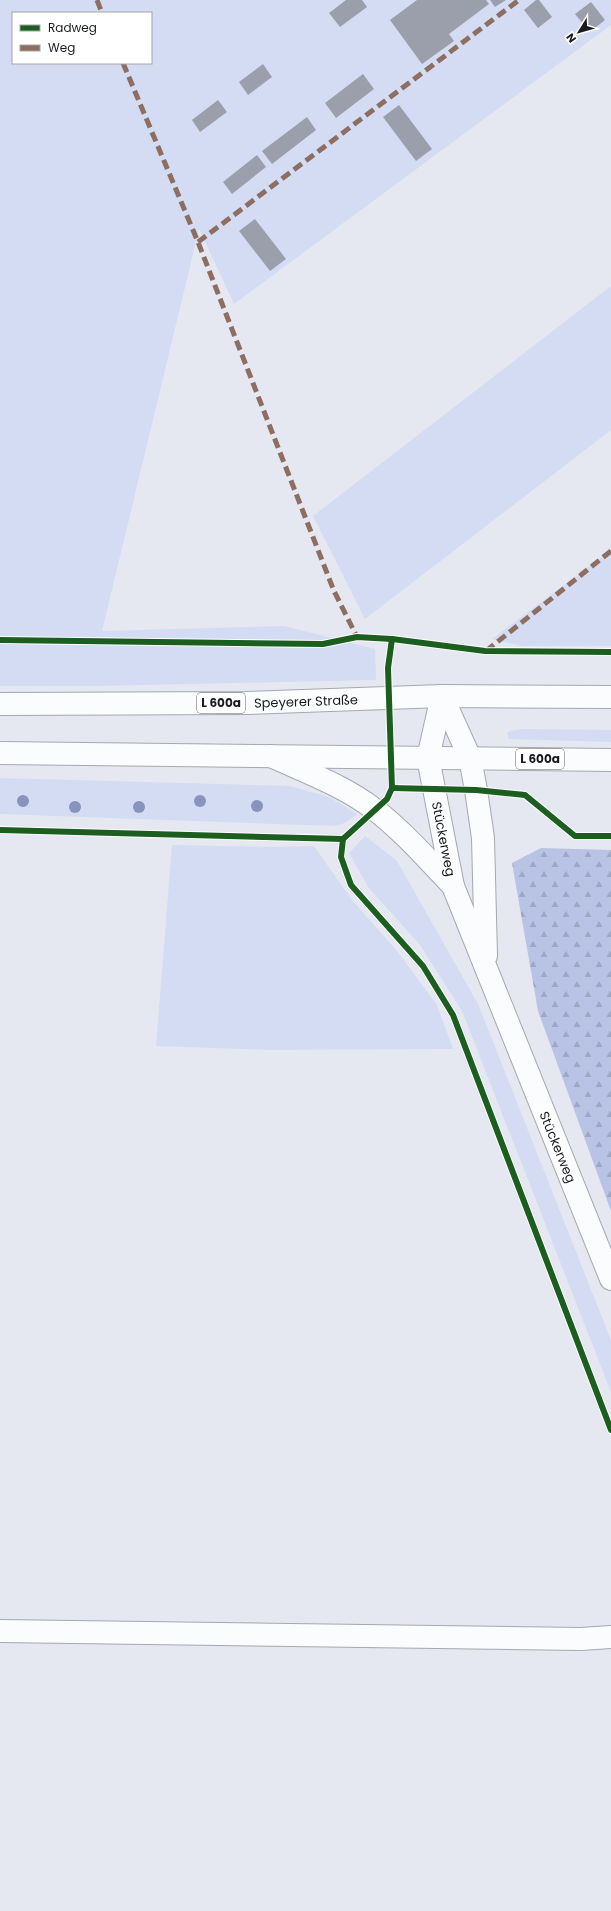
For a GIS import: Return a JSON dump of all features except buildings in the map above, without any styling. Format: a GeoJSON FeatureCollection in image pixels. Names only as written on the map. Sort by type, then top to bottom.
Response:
{"type":"FeatureCollection","features":[{"type":"Feature","properties":{"kind":"street","name":"Speyerer Straße"},"geometry":{"type":"LineString","coordinates":[[0,704],[246,703],[442,696],[611,697]]}},
{"type":"Feature","properties":{"kind":"street","name":"Stückerweg"},"geometry":{"type":"LineString","coordinates":[[442,696],[428,758],[453,886],[611,1279]]}},
{"type":"Feature","properties":{"kind":"street","name":"Stückerweg"},"geometry":{"type":"LineString","coordinates":[[442,696],[470,758],[483,838],[487,970]]}},
{"type":"Feature","properties":{"kind":"street","name":"L 600a"},"geometry":{"type":"LineString","coordinates":[[0,753],[611,760]]}},
{"type":"Feature","properties":{"kind":"street"},"geometry":{"type":"LineString","coordinates":[[271,756],[334,784],[374,809],[414,845],[453,886]]}},
{"type":"Feature","properties":{"kind":"street"},"geometry":{"type":"LineString","coordinates":[[0,1631],[581,1639],[611,1637]]}},
{"type":"Feature","properties":{"kind":"shaded area"},"geometry":{"type":"Polygon","coordinates":[[[0,0],[611,0],[611,25],[234,304],[199,229],[102,631],[284,626],[375,649],[376,680],[99,686],[0,686],[0,0]]]}},
{"type":"Feature","properties":{"kind":"shaded area"},"geometry":{"type":"Polygon","coordinates":[[[611,286],[611,430],[365,619],[313,516],[611,286]]]}},
{"type":"Feature","properties":{"kind":"shaded area"},"geometry":{"type":"Polygon","coordinates":[[[611,550],[611,646],[522,646],[492,639],[611,550]]]}},
{"type":"Feature","properties":{"kind":"shaded area"},"geometry":{"type":"Polygon","coordinates":[[[523,729],[611,730],[611,742],[509,739],[507,733],[510,731],[523,729]]]}},
{"type":"Feature","properties":{"kind":"shaded area"},"geometry":{"type":"Polygon","coordinates":[[[0,778],[290,786],[329,797],[357,814],[345,823],[334,826],[0,814],[0,778]]]}},
{"type":"Feature","properties":{"kind":"shaded area"},"geometry":{"type":"Polygon","coordinates":[[[365,836],[397,861],[478,1004],[611,1340],[611,1392],[462,1011],[420,945],[368,887],[349,853],[365,836]]]}},
{"type":"Feature","properties":{"kind":"shaded area"},"geometry":{"type":"Polygon","coordinates":[[[172,845],[274,847],[314,846],[352,900],[397,951],[437,1005],[453,1049],[270,1050],[156,1046],[172,845]]]}},
{"type":"Feature","properties":{"kind":"green space"},"geometry":{"type":"Polygon","coordinates":[[[541,848],[611,850],[611,1211],[538,1011],[512,863],[541,848]]]}},
{"type":"Feature","properties":{"kind":"marked path"},"geometry":{"type":"LineString","coordinates":[[97,0],[102,12]]}},
{"type":"Feature","properties":{"kind":"marked path"},"geometry":{"type":"LineString","coordinates":[[198,242],[519,0]]}},
{"type":"Feature","properties":{"kind":"marked path"},"geometry":{"type":"LineString","coordinates":[[123,64],[198,242],[334,591],[357,637]]}},
{"type":"Feature","properties":{"kind":"marked path"},"geometry":{"type":"LineString","coordinates":[[486,651],[611,551]]}},
{"type":"Feature","properties":{"kind":"cycle path"},"geometry":{"type":"LineString","coordinates":[[0,640],[323,644],[357,637],[392,639],[485,651],[611,652]]}},
{"type":"Feature","properties":{"kind":"cycle path"},"geometry":{"type":"LineString","coordinates":[[0,830],[343,839],[387,799],[392,788],[388,668],[392,639]]}},
{"type":"Feature","properties":{"kind":"cycle path"},"geometry":{"type":"LineString","coordinates":[[392,788],[476,790],[525,795],[575,836],[611,836]]}},
{"type":"Feature","properties":{"kind":"cycle path"},"geometry":{"type":"LineString","coordinates":[[343,839],[341,857],[351,885],[423,966],[453,1015],[611,1430]]}}]}
